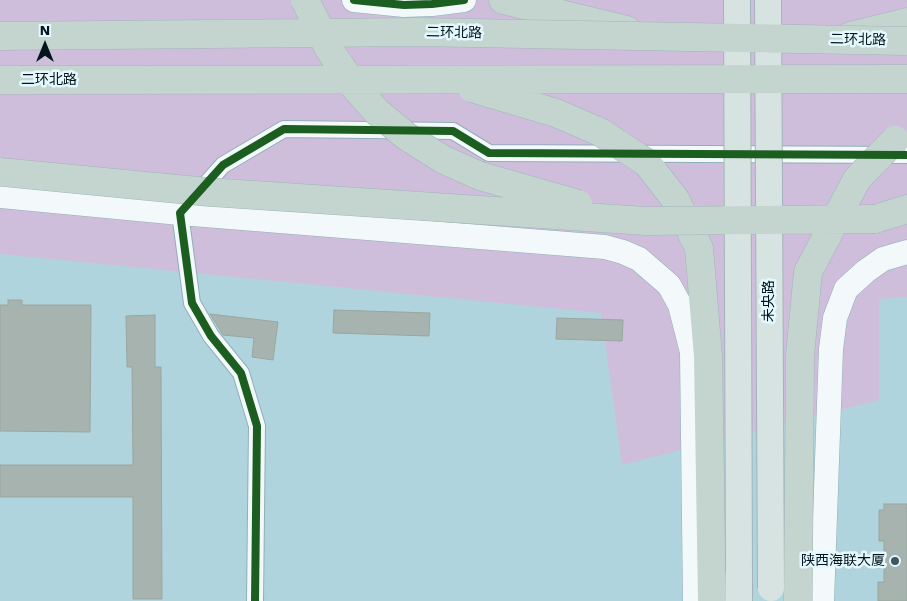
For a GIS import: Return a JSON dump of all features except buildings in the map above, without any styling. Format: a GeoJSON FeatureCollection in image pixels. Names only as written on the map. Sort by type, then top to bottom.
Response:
{"type":"FeatureCollection","features":[{"type":"Feature","properties":{"kind":"highway"},"geometry":{"type":"LineString","coordinates":[[305,0],[329,49],[354,86],[376,111],[406,136],[444,160],[480,176],[535,193],[646,221]]}},
{"type":"Feature","properties":{"kind":"highway"},"geometry":{"type":"LineString","coordinates":[[504,0],[646,35]]}},
{"type":"Feature","properties":{"kind":"highway"},"geometry":{"type":"LineString","coordinates":[[833,40],[907,22]]}},
{"type":"Feature","properties":{"kind":"highway","name":"二环北路"},"geometry":{"type":"LineString","coordinates":[[0,36],[407,32],[907,41]]}},
{"type":"Feature","properties":{"kind":"highway","name":"二环北路"},"geometry":{"type":"LineString","coordinates":[[0,80],[907,79]]}},
{"type":"Feature","properties":{"kind":"highway"},"geometry":{"type":"LineString","coordinates":[[446,80],[556,114],[600,132],[648,163],[675,199],[699,248],[708,356],[712,601]]}},
{"type":"Feature","properties":{"kind":"highway"},"geometry":{"type":"LineString","coordinates":[[816,600],[800,355],[808,272],[857,179],[895,140],[907,134]]}},
{"type":"Feature","properties":{"kind":"highway"},"geometry":{"type":"LineString","coordinates":[[0,172],[208,192],[646,221],[907,217]]}},
{"type":"Feature","properties":{"kind":"highway"},"geometry":{"type":"LineString","coordinates":[[875,218],[907,209]]}},
{"type":"Feature","properties":{"kind":"main road"},"geometry":{"type":"LineString","coordinates":[[354,0],[404,5],[464,0]]}},
{"type":"Feature","properties":{"kind":"main road"},"geometry":{"type":"LineString","coordinates":[[737,0],[739,601]]}},
{"type":"Feature","properties":{"kind":"main road","name":"未央路"},"geometry":{"type":"LineString","coordinates":[[768,0],[771,595]]}},
{"type":"Feature","properties":{"kind":"main road"},"geometry":{"type":"LineString","coordinates":[[0,196],[180,213],[605,247],[639,259],[668,285],[680,305],[692,352],[695,601]]}},
{"type":"Feature","properties":{"kind":"main road"},"geometry":{"type":"LineString","coordinates":[[816,600],[831,349],[835,318],[846,289],[883,259],[907,252]]}},
{"type":"Feature","properties":{"kind":"street"},"geometry":{"type":"LineString","coordinates":[[255,601],[257,426],[241,373],[211,336],[192,303],[180,213],[223,165],[284,129],[453,130],[488,153],[907,156]]}},
{"type":"Feature","properties":{"kind":"shaded area"},"geometry":{"type":"Polygon","coordinates":[[[0,0],[907,0],[907,297],[879,299],[879,400],[622,465],[601,313],[0,254],[0,0]]]}},
{"type":"Feature","properties":{"kind":"cycle path"},"geometry":{"type":"LineString","coordinates":[[354,0],[404,5],[464,0]]}},
{"type":"Feature","properties":{"kind":"cycle path"},"geometry":{"type":"LineString","coordinates":[[255,601],[257,426],[241,373],[211,336],[192,303],[180,213],[223,165],[284,129],[453,131],[489,153],[907,155]]}},
{"type":"Feature","properties":{"kind":"place","name":"陕西海联大厦"},"geometry":{"type":"Point","coordinates":[895,561]}}]}
